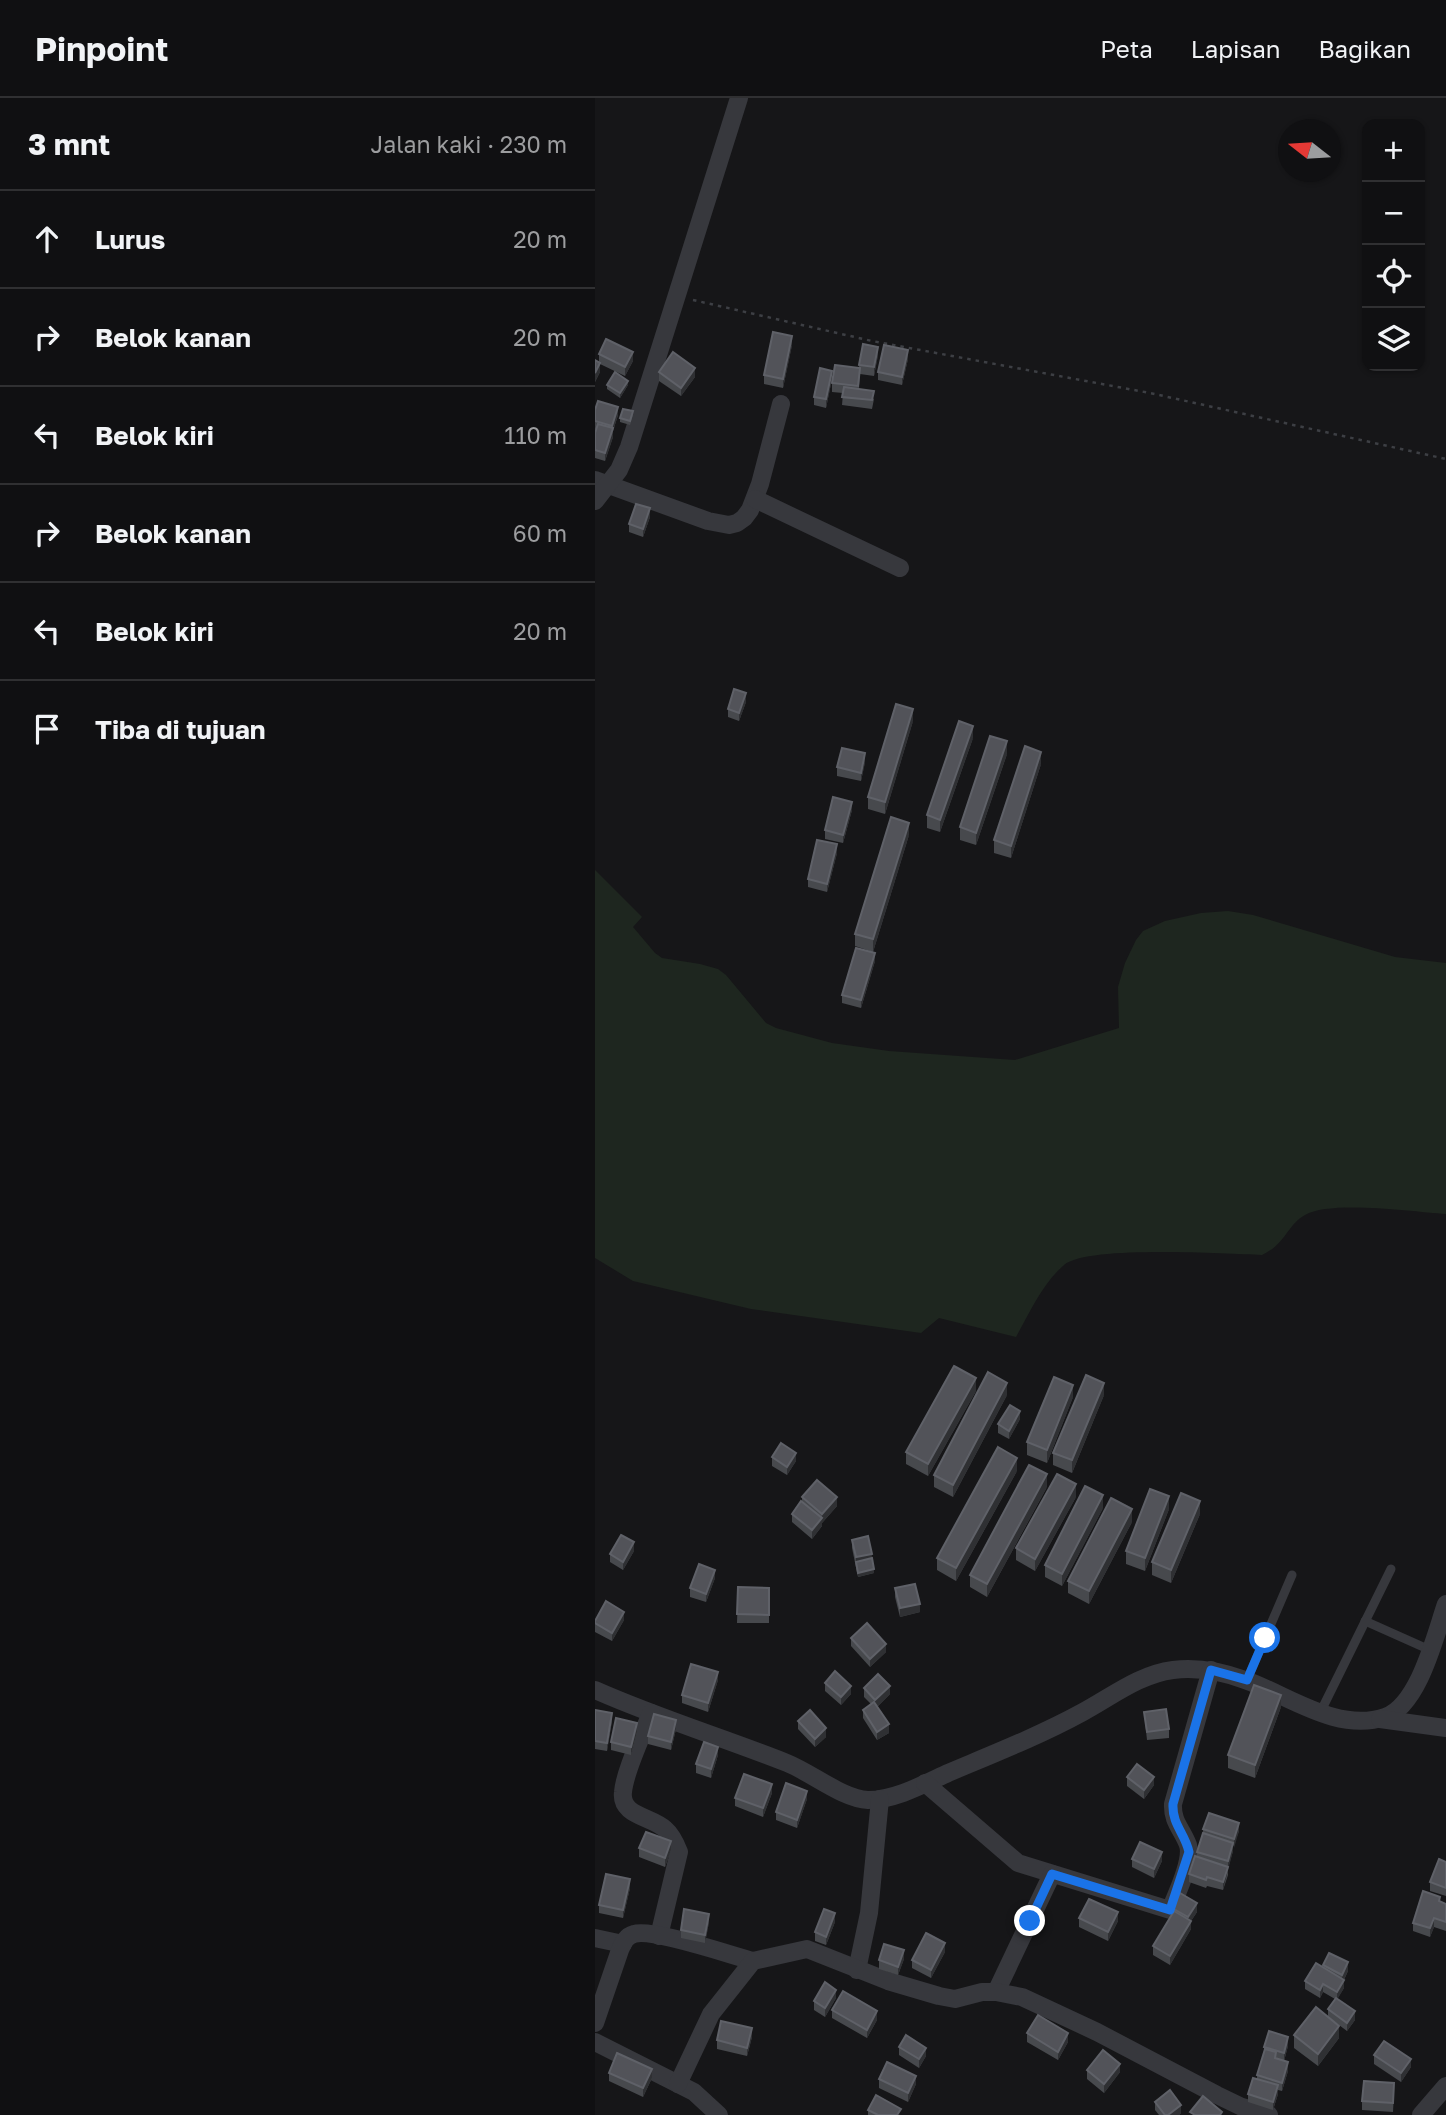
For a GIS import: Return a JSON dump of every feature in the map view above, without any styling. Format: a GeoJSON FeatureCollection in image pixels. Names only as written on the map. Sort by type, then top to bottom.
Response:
{"type":"FeatureCollection","features":[{"type":"Feature","properties":{"kind":"street"},"geometry":{"type":"LineString","coordinates":[[595,501],[602,482],[619,470],[629,447],[739,98]]}},
{"type":"Feature","properties":{"kind":"street"},"geometry":{"type":"LineString","coordinates":[[602,482],[722,525],[737,523],[744,518],[755,499],[781,404]]}},
{"type":"Feature","properties":{"kind":"street"},"geometry":{"type":"LineString","coordinates":[[755,499],[900,568]]}},
{"type":"Feature","properties":{"kind":"street"},"geometry":{"type":"LineString","coordinates":[[1376,1719],[1392,1714],[1405,1704],[1430,1650],[1446,1604]]}},
{"type":"Feature","properties":{"kind":"street"},"geometry":{"type":"LineString","coordinates":[[595,1690],[789,1764],[857,1798],[880,1799],[925,1783],[1044,1732],[1138,1681],[1171,1670],[1211,1670],[1247,1680],[1335,1718],[1376,1719],[1446,1728]]}},
{"type":"Feature","properties":{"kind":"street"},"geometry":{"type":"LineString","coordinates":[[925,1783],[1018,1863],[1170,1910],[1189,1852],[1188,1845],[1174,1822],[1173,1804],[1211,1670]]}},
{"type":"Feature","properties":{"kind":"street"},"geometry":{"type":"LineString","coordinates":[[650,1713],[625,1784],[623,1799],[632,1812],[664,1828],[679,1853],[659,1936]]}},
{"type":"Feature","properties":{"kind":"street"},"geometry":{"type":"LineString","coordinates":[[857,1969],[869,1913],[880,1799]]}},
{"type":"Feature","properties":{"kind":"street"},"geometry":{"type":"LineString","coordinates":[[996,1992],[1052,1874]]}},
{"type":"Feature","properties":{"kind":"street"},"geometry":{"type":"LineString","coordinates":[[595,2023],[623,1944],[636,1933],[659,1936],[753,1961],[807,1949],[913,1989],[955,1999],[982,1992],[996,1992],[1035,2003],[1217,2095],[1269,2115]]}},
{"type":"Feature","properties":{"kind":"street"},"geometry":{"type":"LineString","coordinates":[[595,1938],[623,1944]]}},
{"type":"Feature","properties":{"kind":"street"},"geometry":{"type":"LineString","coordinates":[[678,2084],[711,2014],[753,1961]]}},
{"type":"Feature","properties":{"kind":"street"},"geometry":{"type":"LineString","coordinates":[[595,2042],[694,2092],[719,2115]]}},
{"type":"Feature","properties":{"kind":"street"},"geometry":{"type":"LineString","coordinates":[[1433,2110],[1446,2086]]}},
{"type":"Feature","properties":{"kind":"lane"},"geometry":{"type":"LineString","coordinates":[[1319,1713],[1391,1569]]}},
{"type":"Feature","properties":{"kind":"lane"},"geometry":{"type":"LineString","coordinates":[[1247,1680],[1292,1575]]}},
{"type":"Feature","properties":{"kind":"lane"},"geometry":{"type":"LineString","coordinates":[[1365,1622],[1430,1650]]}},
{"type":"Feature","properties":{"kind":"path"},"geometry":{"type":"LineString","coordinates":[[677,296],[872,341],[1150,393],[1446,459]]}},
{"type":"Feature","properties":{"kind":"shaded area"},"geometry":{"type":"Polygon","coordinates":[[[595,870],[642,917],[633,927],[655,953],[662,958],[718,969],[766,1023],[832,1043],[889,1051],[1015,1060],[1119,1028],[1118,987],[1136,940],[1143,931],[1165,921],[1201,913],[1228,911],[1253,915],[1395,957],[1446,963],[1446,1214],[1373,1208],[1333,1208],[1305,1215],[1276,1246],[1262,1255],[1158,1252],[1078,1259],[1064,1265],[1049,1281],[1016,1337],[939,1318],[921,1333],[751,1309],[633,1281],[595,1258],[595,870]]]}},
{"type":"Feature","properties":{"kind":"building"},"geometry":{"type":"Polygon","coordinates":[[[773,332],[792,336],[783,379],[764,375],[773,332]]]}},
{"type":"Feature","properties":{"kind":"building"},"geometry":{"type":"Polygon","coordinates":[[[606,339],[633,352],[625,367],[599,354],[606,339]]]}},
{"type":"Feature","properties":{"kind":"building"},"geometry":{"type":"Polygon","coordinates":[[[863,344],[878,347],[874,367],[859,365],[863,344]]]}},
{"type":"Feature","properties":{"kind":"building"},"geometry":{"type":"Polygon","coordinates":[[[884,345],[908,350],[902,377],[878,372],[884,345]]]}},
{"type":"Feature","properties":{"kind":"building"},"geometry":{"type":"Polygon","coordinates":[[[673,352],[695,368],[681,388],[659,372],[673,352]]]}},
{"type":"Feature","properties":{"kind":"building"},"geometry":{"type":"Polygon","coordinates":[[[595,360],[600,363],[595,373],[595,360]]]}},
{"type":"Feature","properties":{"kind":"building"},"geometry":{"type":"Polygon","coordinates":[[[835,365],[860,368],[858,386],[832,383],[835,365]]]}},
{"type":"Feature","properties":{"kind":"building"},"geometry":{"type":"Polygon","coordinates":[[[820,368],[832,371],[826,399],[814,397],[820,368]]]}},
{"type":"Feature","properties":{"kind":"building"},"geometry":{"type":"Polygon","coordinates":[[[615,372],[628,381],[620,393],[607,385],[615,372]]]}},
{"type":"Feature","properties":{"kind":"building"},"geometry":{"type":"Polygon","coordinates":[[[844,387],[874,391],[872,400],[842,397],[844,387]]]}},
{"type":"Feature","properties":{"kind":"building"},"geometry":{"type":"Polygon","coordinates":[[[598,401],[618,407],[612,426],[595,421],[598,401]]]}},
{"type":"Feature","properties":{"kind":"building"},"geometry":{"type":"Polygon","coordinates":[[[623,409],[633,411],[630,421],[620,418],[623,409]]]}},
{"type":"Feature","properties":{"kind":"building"},"geometry":{"type":"Polygon","coordinates":[[[598,424],[613,428],[605,453],[595,450],[598,424]]]}},
{"type":"Feature","properties":{"kind":"building"},"geometry":{"type":"Polygon","coordinates":[[[636,504],[650,508],[643,529],[629,524],[636,504]]]}},
{"type":"Feature","properties":{"kind":"building"},"geometry":{"type":"Polygon","coordinates":[[[734,689],[746,693],[739,713],[728,709],[734,689]]]}},
{"type":"Feature","properties":{"kind":"building"},"geometry":{"type":"Polygon","coordinates":[[[896,704],[913,709],[885,802],[868,797],[896,704]]]}},
{"type":"Feature","properties":{"kind":"building"},"geometry":{"type":"Polygon","coordinates":[[[959,721],[973,726],[940,820],[927,815],[959,721]]]}},
{"type":"Feature","properties":{"kind":"building"},"geometry":{"type":"Polygon","coordinates":[[[990,736],[1007,741],[976,833],[960,827],[990,736]]]}},
{"type":"Feature","properties":{"kind":"building"},"geometry":{"type":"Polygon","coordinates":[[[1025,746],[1041,752],[1011,846],[994,840],[1025,746]]]}},
{"type":"Feature","properties":{"kind":"building"},"geometry":{"type":"Polygon","coordinates":[[[842,748],[865,753],[861,773],[837,767],[842,748]]]}},
{"type":"Feature","properties":{"kind":"building"},"geometry":{"type":"Polygon","coordinates":[[[833,797],[852,802],[843,835],[825,830],[833,797]]]}},
{"type":"Feature","properties":{"kind":"building"},"geometry":{"type":"Polygon","coordinates":[[[891,817],[909,823],[873,939],[855,934],[891,817]]]}},
{"type":"Feature","properties":{"kind":"building"},"geometry":{"type":"Polygon","coordinates":[[[817,840],[837,844],[827,884],[808,879],[817,840]]]}},
{"type":"Feature","properties":{"kind":"building"},"geometry":{"type":"Polygon","coordinates":[[[856,948],[875,953],[861,1000],[842,995],[856,948]]]}},
{"type":"Feature","properties":{"kind":"building"},"geometry":{"type":"Polygon","coordinates":[[[954,1366],[976,1378],[928,1464],[906,1452],[954,1366]]]}},
{"type":"Feature","properties":{"kind":"building"},"geometry":{"type":"Polygon","coordinates":[[[988,1372],[1007,1383],[953,1485],[934,1475],[988,1372]]]}},
{"type":"Feature","properties":{"kind":"building"},"geometry":{"type":"Polygon","coordinates":[[[1086,1375],[1104,1383],[1072,1460],[1053,1453],[1086,1375]]]}},
{"type":"Feature","properties":{"kind":"building"},"geometry":{"type":"Polygon","coordinates":[[[1054,1377],[1073,1385],[1047,1450],[1027,1442],[1054,1377]]]}},
{"type":"Feature","properties":{"kind":"building"},"geometry":{"type":"Polygon","coordinates":[[[1010,1405],[1020,1411],[1009,1431],[998,1424],[1010,1405]]]}},
{"type":"Feature","properties":{"kind":"building"},"geometry":{"type":"Polygon","coordinates":[[[781,1443],[796,1453],[787,1467],[772,1457],[781,1443]]]}},
{"type":"Feature","properties":{"kind":"building"},"geometry":{"type":"Polygon","coordinates":[[[998,1447],[1017,1458],[956,1568],[937,1558],[998,1447]]]}},
{"type":"Feature","properties":{"kind":"building"},"geometry":{"type":"Polygon","coordinates":[[[1029,1465],[1047,1474],[987,1584],[970,1575],[1029,1465]]]}},
{"type":"Feature","properties":{"kind":"building"},"geometry":{"type":"Polygon","coordinates":[[[1057,1474],[1076,1484],[1035,1559],[1016,1548],[1057,1474]]]}},
{"type":"Feature","properties":{"kind":"building"},"geometry":{"type":"Polygon","coordinates":[[[817,1480],[837,1497],[822,1514],[802,1497],[817,1480]]]}},
{"type":"Feature","properties":{"kind":"building"},"geometry":{"type":"Polygon","coordinates":[[[1085,1486],[1103,1495],[1062,1574],[1045,1565],[1085,1486]]]}},
{"type":"Feature","properties":{"kind":"building"},"geometry":{"type":"Polygon","coordinates":[[[1150,1489],[1169,1496],[1145,1558],[1126,1551],[1150,1489]]]}},
{"type":"Feature","properties":{"kind":"building"},"geometry":{"type":"Polygon","coordinates":[[[1181,1493],[1200,1501],[1171,1570],[1152,1562],[1181,1493]]]}},
{"type":"Feature","properties":{"kind":"building"},"geometry":{"type":"Polygon","coordinates":[[[1111,1498],[1132,1509],[1089,1591],[1068,1581],[1111,1498]]]}},
{"type":"Feature","properties":{"kind":"building"},"geometry":{"type":"Polygon","coordinates":[[[801,1501],[822,1518],[812,1530],[792,1514],[801,1501]]]}},
{"type":"Feature","properties":{"kind":"building"},"geometry":{"type":"Polygon","coordinates":[[[621,1535],[634,1542],[623,1562],[610,1554],[621,1535]]]}},
{"type":"Feature","properties":{"kind":"building"},"geometry":{"type":"Polygon","coordinates":[[[868,1536],[872,1554],[856,1557],[852,1540],[868,1536]]]}},
{"type":"Feature","properties":{"kind":"building"},"geometry":{"type":"Polygon","coordinates":[[[872,1558],[874,1569],[858,1573],[856,1562],[872,1558]]]}},
{"type":"Feature","properties":{"kind":"building"},"geometry":{"type":"Polygon","coordinates":[[[699,1564],[715,1570],[706,1594],[690,1588],[699,1564]]]}},
{"type":"Feature","properties":{"kind":"building"},"geometry":{"type":"Polygon","coordinates":[[[915,1584],[920,1604],[900,1608],[895,1588],[915,1584]]]}},
{"type":"Feature","properties":{"kind":"building"},"geometry":{"type":"Polygon","coordinates":[[[738,1587],[769,1588],[769,1615],[737,1614],[738,1587]]]}},
{"type":"Feature","properties":{"kind":"building"},"geometry":{"type":"Polygon","coordinates":[[[606,1601],[624,1612],[612,1633],[595,1623],[606,1601]]]}},
{"type":"Feature","properties":{"kind":"building"},"geometry":{"type":"Polygon","coordinates":[[[867,1623],[886,1644],[870,1659],[851,1638],[867,1623]]]}},
{"type":"Feature","properties":{"kind":"building"},"geometry":{"type":"Polygon","coordinates":[[[691,1664],[718,1672],[708,1703],[682,1695],[691,1664]]]}},
{"type":"Feature","properties":{"kind":"building"},"geometry":{"type":"Polygon","coordinates":[[[835,1671],[851,1686],[841,1697],[825,1683],[835,1671]]]}},
{"type":"Feature","properties":{"kind":"building"},"geometry":{"type":"Polygon","coordinates":[[[878,1674],[890,1686],[875,1700],[864,1688],[878,1674]]]}},
{"type":"Feature","properties":{"kind":"building"},"geometry":{"type":"Polygon","coordinates":[[[1254,1685],[1281,1695],[1255,1765],[1228,1755],[1254,1685]]]}},
{"type":"Feature","properties":{"kind":"building"},"geometry":{"type":"Polygon","coordinates":[[[874,1702],[889,1724],[877,1732],[863,1710],[874,1702]]]}},
{"type":"Feature","properties":{"kind":"building"},"geometry":{"type":"Polygon","coordinates":[[[1166,1709],[1169,1729],[1147,1732],[1144,1712],[1166,1709]]]}},
{"type":"Feature","properties":{"kind":"building"},"geometry":{"type":"Polygon","coordinates":[[[595,1710],[612,1713],[607,1743],[595,1741],[595,1710]]]}},
{"type":"Feature","properties":{"kind":"building"},"geometry":{"type":"Polygon","coordinates":[[[810,1710],[826,1728],[815,1739],[798,1721],[810,1710]]]}},
{"type":"Feature","properties":{"kind":"building"},"geometry":{"type":"Polygon","coordinates":[[[654,1714],[676,1720],[671,1742],[648,1736],[654,1714]]]}},
{"type":"Feature","properties":{"kind":"building"},"geometry":{"type":"Polygon","coordinates":[[[616,1718],[637,1723],[631,1747],[611,1742],[616,1718]]]}},
{"type":"Feature","properties":{"kind":"building"},"geometry":{"type":"Polygon","coordinates":[[[704,1742],[718,1747],[711,1769],[696,1764],[704,1742]]]}},
{"type":"Feature","properties":{"kind":"building"},"geometry":{"type":"Polygon","coordinates":[[[1137,1764],[1154,1777],[1144,1790],[1127,1777],[1137,1764]]]}},
{"type":"Feature","properties":{"kind":"building"},"geometry":{"type":"Polygon","coordinates":[[[744,1774],[772,1784],[763,1808],[735,1798],[744,1774]]]}},
{"type":"Feature","properties":{"kind":"building"},"geometry":{"type":"Polygon","coordinates":[[[786,1783],[807,1791],[797,1820],[776,1812],[786,1783]]]}},
{"type":"Feature","properties":{"kind":"building"},"geometry":{"type":"Polygon","coordinates":[[[1209,1813],[1239,1823],[1234,1839],[1203,1829],[1209,1813]]]}},
{"type":"Feature","properties":{"kind":"building"},"geometry":{"type":"Polygon","coordinates":[[[646,1832],[671,1841],[665,1858],[639,1848],[646,1832]]]}},
{"type":"Feature","properties":{"kind":"building"},"geometry":{"type":"Polygon","coordinates":[[[1203,1833],[1233,1843],[1228,1861],[1197,1852],[1203,1833]]]}},
{"type":"Feature","properties":{"kind":"building"},"geometry":{"type":"Polygon","coordinates":[[[1140,1842],[1162,1852],[1154,1869],[1132,1859],[1140,1842]]]}},
{"type":"Feature","properties":{"kind":"building"},"geometry":{"type":"Polygon","coordinates":[[[1195,1856],[1228,1867],[1223,1882],[1189,1874],[1195,1856]]]}},
{"type":"Feature","properties":{"kind":"building"},"geometry":{"type":"Polygon","coordinates":[[[1439,1859],[1446,1862],[1446,1888],[1430,1882],[1439,1859]]]}},
{"type":"Feature","properties":{"kind":"building"},"geometry":{"type":"Polygon","coordinates":[[[606,1874],[630,1879],[623,1910],[599,1905],[606,1874]]]}},
{"type":"Feature","properties":{"kind":"building"},"geometry":{"type":"Polygon","coordinates":[[[1423,1891],[1440,1897],[1439,1901],[1446,1904],[1446,1922],[1434,1918],[1430,1928],[1413,1923],[1423,1891]]]}},
{"type":"Feature","properties":{"kind":"building"},"geometry":{"type":"Polygon","coordinates":[[[1180,1893],[1197,1903],[1188,1917],[1172,1908],[1180,1893]]]}},
{"type":"Feature","properties":{"kind":"building"},"geometry":{"type":"Polygon","coordinates":[[[1089,1899],[1118,1912],[1108,1932],[1079,1918],[1089,1899]]]}},
{"type":"Feature","properties":{"kind":"building"},"geometry":{"type":"Polygon","coordinates":[[[684,1909],[709,1914],[705,1935],[681,1930],[684,1909]]]}},
{"type":"Feature","properties":{"kind":"building"},"geometry":{"type":"Polygon","coordinates":[[[824,1909],[835,1913],[826,1937],[815,1932],[824,1909]]]}},
{"type":"Feature","properties":{"kind":"building"},"geometry":{"type":"Polygon","coordinates":[[[1174,1911],[1191,1921],[1170,1956],[1153,1946],[1174,1911]]]}},
{"type":"Feature","properties":{"kind":"building"},"geometry":{"type":"Polygon","coordinates":[[[926,1933],[945,1943],[931,1970],[912,1960],[926,1933]]]}},
{"type":"Feature","properties":{"kind":"building"},"geometry":{"type":"Polygon","coordinates":[[[884,1944],[904,1950],[898,1967],[879,1960],[884,1944]]]}},
{"type":"Feature","properties":{"kind":"building"},"geometry":{"type":"Polygon","coordinates":[[[1329,1953],[1348,1962],[1342,1975],[1323,1965],[1329,1953]]]}},
{"type":"Feature","properties":{"kind":"building"},"geometry":{"type":"Polygon","coordinates":[[[1316,1963],[1344,1980],[1337,1992],[1323,1984],[1320,1990],[1305,1981],[1316,1963]]]}},
{"type":"Feature","properties":{"kind":"building"},"geometry":{"type":"Polygon","coordinates":[[[825,1982],[836,1990],[825,2008],[814,2001],[825,1982]]]}},
{"type":"Feature","properties":{"kind":"building"},"geometry":{"type":"Polygon","coordinates":[[[843,1991],[877,2011],[867,2030],[832,2010],[843,1991]]]}},
{"type":"Feature","properties":{"kind":"building"},"geometry":{"type":"Polygon","coordinates":[[[1336,1998],[1355,2011],[1347,2023],[1328,2009],[1336,1998]]]}},
{"type":"Feature","properties":{"kind":"building"},"geometry":{"type":"Polygon","coordinates":[[[1316,2007],[1339,2026],[1318,2054],[1294,2035],[1316,2007]]]}},
{"type":"Feature","properties":{"kind":"building"},"geometry":{"type":"Polygon","coordinates":[[[1038,2015],[1068,2033],[1058,2052],[1027,2033],[1038,2015]]]}},
{"type":"Feature","properties":{"kind":"building"},"geometry":{"type":"Polygon","coordinates":[[[721,2021],[752,2028],[747,2048],[717,2040],[721,2021]]]}},
{"type":"Feature","properties":{"kind":"building"},"geometry":{"type":"Polygon","coordinates":[[[1269,2031],[1288,2037],[1284,2053],[1264,2047],[1269,2031]]]}},
{"type":"Feature","properties":{"kind":"building"},"geometry":{"type":"Polygon","coordinates":[[[906,2035],[926,2048],[919,2059],[899,2047],[906,2035]]]}},
{"type":"Feature","properties":{"kind":"building"},"geometry":{"type":"Polygon","coordinates":[[[1384,2041],[1411,2059],[1401,2073],[1374,2055],[1384,2041]]]}},
{"type":"Feature","properties":{"kind":"building"},"geometry":{"type":"Polygon","coordinates":[[[1265,2049],[1276,2052],[1275,2058],[1288,2062],[1282,2083],[1257,2075],[1265,2049]]]}},
{"type":"Feature","properties":{"kind":"building"},"geometry":{"type":"Polygon","coordinates":[[[1103,2050],[1120,2064],[1104,2084],[1087,2070],[1103,2050]]]}},
{"type":"Feature","properties":{"kind":"building"},"geometry":{"type":"Polygon","coordinates":[[[617,2053],[652,2069],[643,2088],[609,2073],[617,2053]]]}},
{"type":"Feature","properties":{"kind":"building"},"geometry":{"type":"Polygon","coordinates":[[[887,2062],[916,2076],[908,2093],[879,2079],[887,2062]]]}},
{"type":"Feature","properties":{"kind":"building"},"geometry":{"type":"Polygon","coordinates":[[[1253,2078],[1278,2085],[1273,2102],[1248,2094],[1253,2078]]]}},
{"type":"Feature","properties":{"kind":"building"},"geometry":{"type":"Polygon","coordinates":[[[1364,2081],[1394,2083],[1393,2103],[1362,2101],[1364,2081]]]}},
{"type":"Feature","properties":{"kind":"building"},"geometry":{"type":"Polygon","coordinates":[[[1170,2090],[1181,2105],[1165,2115],[1155,2102],[1170,2090]]]}},
{"type":"Feature","properties":{"kind":"building"},"geometry":{"type":"Polygon","coordinates":[[[876,2095],[901,2109],[897,2115],[878,2115],[868,2110],[876,2095]]]}},
{"type":"Feature","properties":{"kind":"building"},"geometry":{"type":"Polygon","coordinates":[[[1203,2096],[1222,2112],[1220,2115],[1195,2115],[1190,2112],[1203,2096]]]}},
{"type":"Feature","properties":{"kind":"route"},"geometry":{"type":"LineString","coordinates":[[1030,1921],[1052,1874],[1170,1910],[1189,1852],[1188,1845],[1174,1822],[1173,1804],[1211,1670],[1247,1680],[1265,1638]]}}]}
